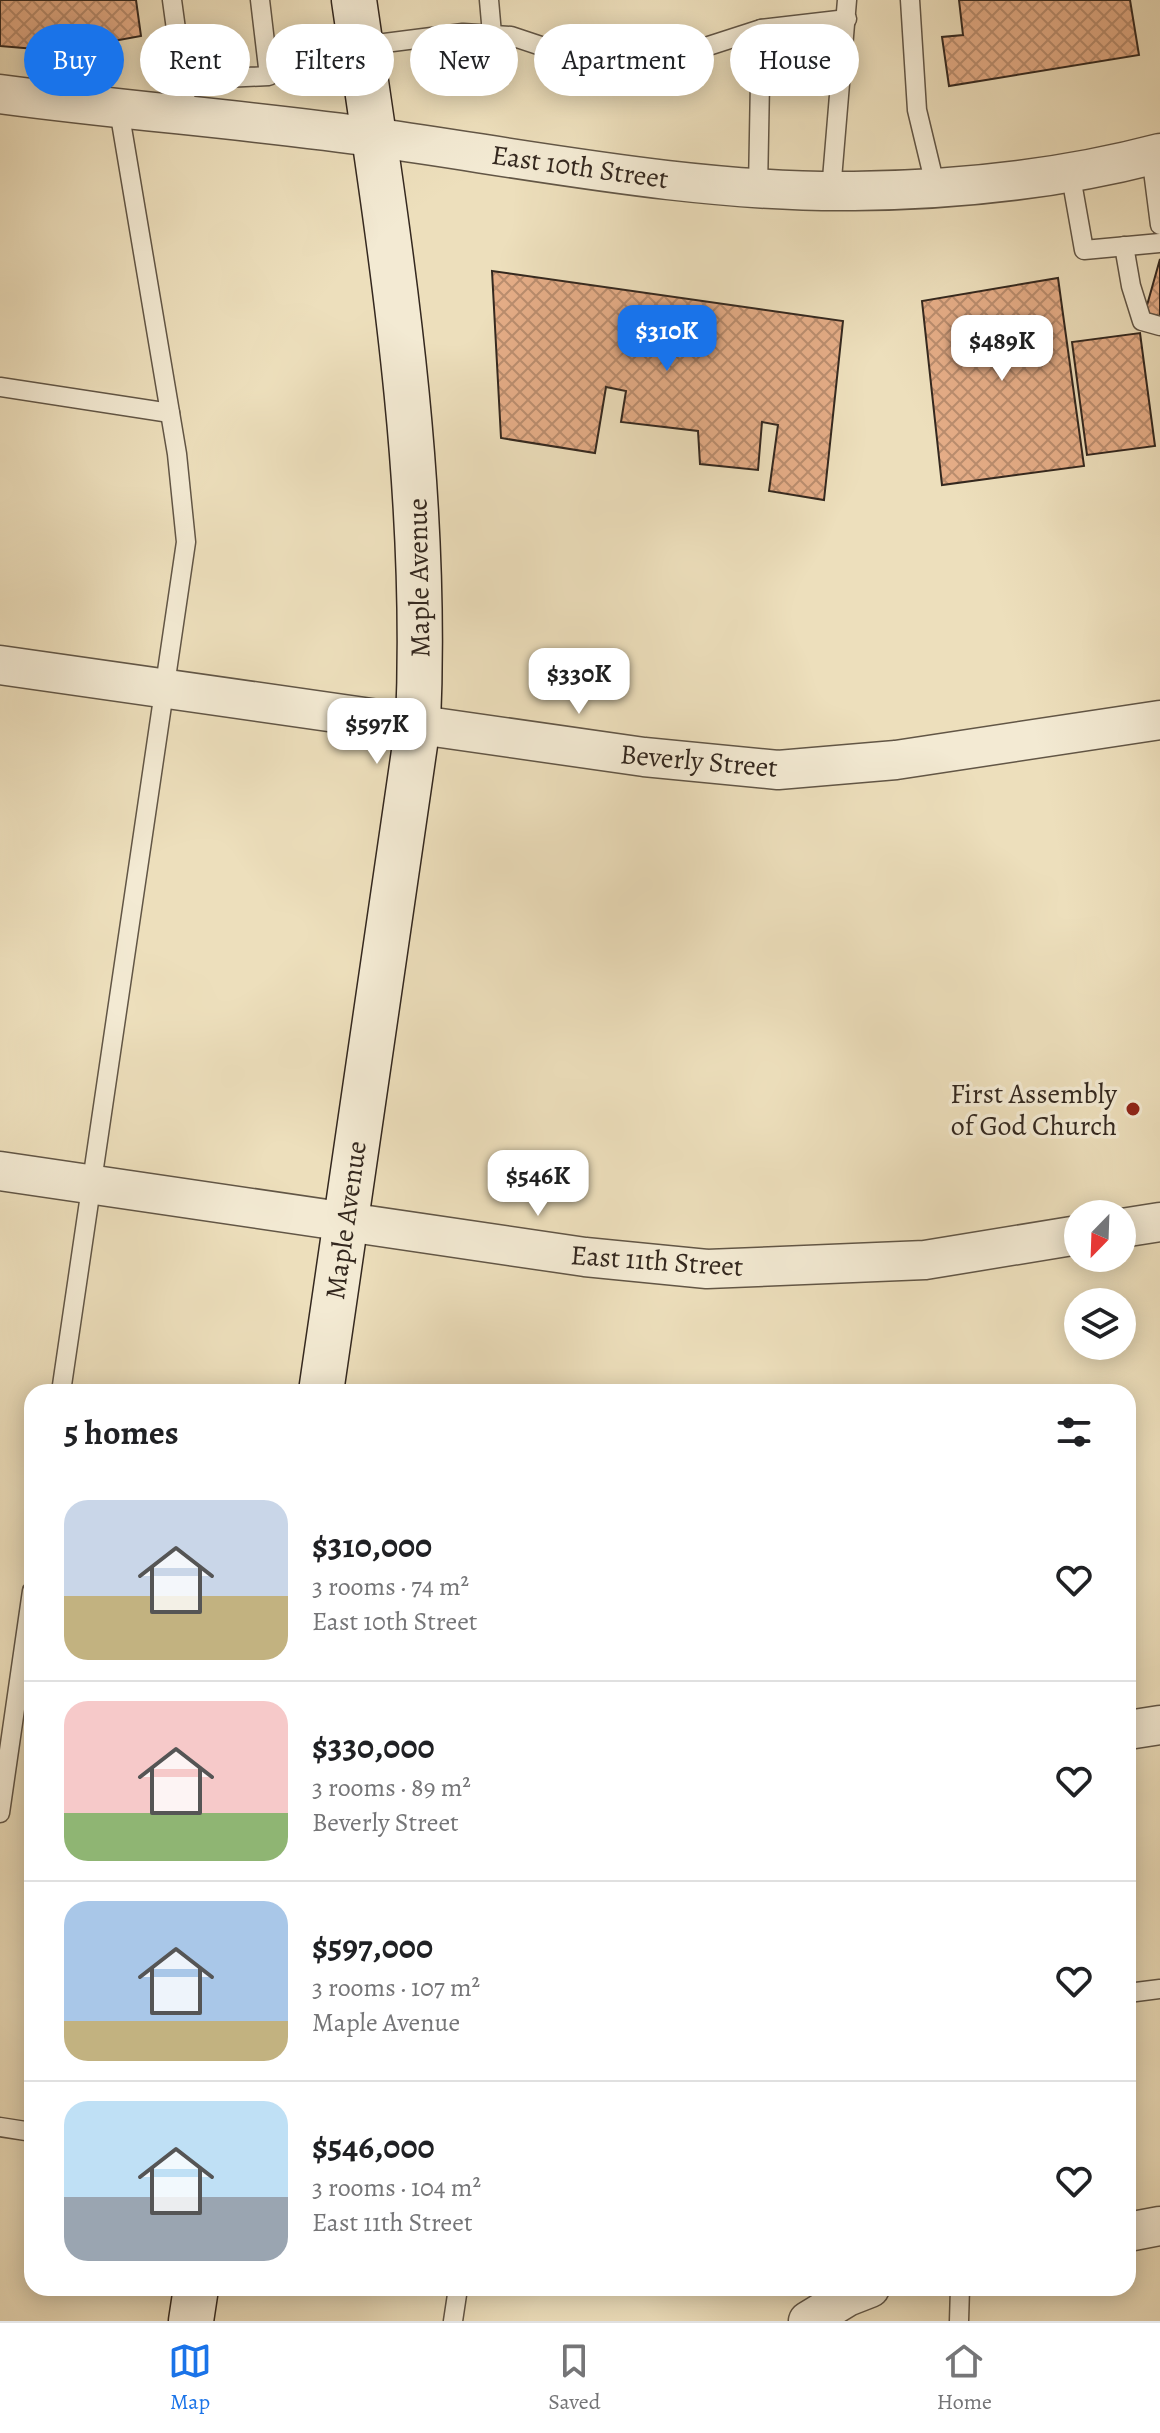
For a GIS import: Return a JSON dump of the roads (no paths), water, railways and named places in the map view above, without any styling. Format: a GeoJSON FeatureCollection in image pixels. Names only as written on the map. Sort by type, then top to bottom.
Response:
{"type":"FeatureCollection","features":[{"type":"Feature","properties":{"kind":"street","name":"Maple Avenue"},"geometry":{"type":"LineString","coordinates":[[354,0],[358,24]]}},
{"type":"Feature","properties":{"kind":"street","name":"East 10th Street"},"geometry":{"type":"LineString","coordinates":[[0,94],[758,188],[831,191],[936,189],[1028,179],[1155,154]]}},
{"type":"Feature","properties":{"kind":"street","name":"Maple Avenue"},"geometry":{"type":"LineString","coordinates":[[322,1384],[418,724],[421,659],[419,531],[408,393],[368,96]]}},
{"type":"Feature","properties":{"kind":"street","name":"Beverly Street"},"geometry":{"type":"LineString","coordinates":[[0,665],[644,757],[778,770],[896,760],[1160,720]]}},
{"type":"Feature","properties":{"kind":"street","name":"East 11th Street"},"geometry":{"type":"LineString","coordinates":[[0,1171],[585,1257],[707,1269],[925,1260],[1064,1237]]}},
{"type":"Feature","properties":{"kind":"street"},"geometry":{"type":"LineString","coordinates":[[1136,1226],[1160,1222]]}},
{"type":"Feature","properties":{"kind":"street"},"geometry":{"type":"LineString","coordinates":[[1136,1729],[1160,1725]]}},
{"type":"Feature","properties":{"kind":"street"},"geometry":{"type":"LineString","coordinates":[[1136,2230],[1160,2226]]}},
{"type":"Feature","properties":{"kind":"street"},"geometry":{"type":"LineString","coordinates":[[191,2321],[195,2296]]}},
{"type":"Feature","properties":{"kind":"street"},"geometry":{"type":"LineString","coordinates":[[808,2321],[850,2296]]}},
{"type":"Feature","properties":{"kind":"lane"},"geometry":{"type":"LineString","coordinates":[[172,0],[175,24]]}},
{"type":"Feature","properties":{"kind":"lane"},"geometry":{"type":"LineString","coordinates":[[250,77],[269,76],[260,0]]}},
{"type":"Feature","properties":{"kind":"lane"},"geometry":{"type":"LineString","coordinates":[[489,0],[491,24]]}},
{"type":"Feature","properties":{"kind":"lane"},"geometry":{"type":"LineString","coordinates":[[910,0],[917,110],[936,189]]}},
{"type":"Feature","properties":{"kind":"lane"},"geometry":{"type":"LineString","coordinates":[[782,24],[847,9],[834,128],[831,191]]}},
{"type":"Feature","properties":{"kind":"lane"},"geometry":{"type":"LineString","coordinates":[[518,38],[574,57],[631,57],[696,50],[730,39]]}},
{"type":"Feature","properties":{"kind":"lane"},"geometry":{"type":"LineString","coordinates":[[185,96],[188,117]]}},
{"type":"Feature","properties":{"kind":"lane"},"geometry":{"type":"LineString","coordinates":[[758,188],[760,96]]}},
{"type":"Feature","properties":{"kind":"lane"},"geometry":{"type":"LineString","coordinates":[[62,1384],[186,542],[170,413],[119,110]]}},
{"type":"Feature","properties":{"kind":"lane"},"geometry":{"type":"LineString","coordinates":[[1155,154],[1160,225]]}},
{"type":"Feature","properties":{"kind":"lane"},"geometry":{"type":"LineString","coordinates":[[1070,171],[1084,250],[1160,243]]}},
{"type":"Feature","properties":{"kind":"lane"},"geometry":{"type":"LineString","coordinates":[[1124,246],[1131,286],[1142,321],[1160,326]]}},
{"type":"Feature","properties":{"kind":"lane"},"geometry":{"type":"LineString","coordinates":[[1131,286],[1152,288]]}},
{"type":"Feature","properties":{"kind":"lane"},"geometry":{"type":"LineString","coordinates":[[0,387],[170,413]]}},
{"type":"Feature","properties":{"kind":"lane"},"geometry":{"type":"LineString","coordinates":[[0,1813],[24,1646]]}},
{"type":"Feature","properties":{"kind":"lane"},"geometry":{"type":"LineString","coordinates":[[1136,1992],[1160,1989]]}},
{"type":"Feature","properties":{"kind":"lane"},"geometry":{"type":"LineString","coordinates":[[0,2127],[24,2131]]}},
{"type":"Feature","properties":{"kind":"lane"},"geometry":{"type":"LineString","coordinates":[[453,2321],[457,2296]]}},
{"type":"Feature","properties":{"kind":"lane"},"geometry":{"type":"LineString","coordinates":[[959,2321],[960,2296]]}},
{"type":"Feature","properties":{"kind":"place","name":"First Assembly of God Church"},"geometry":{"type":"Point","coordinates":[1133,1109]}}]}
